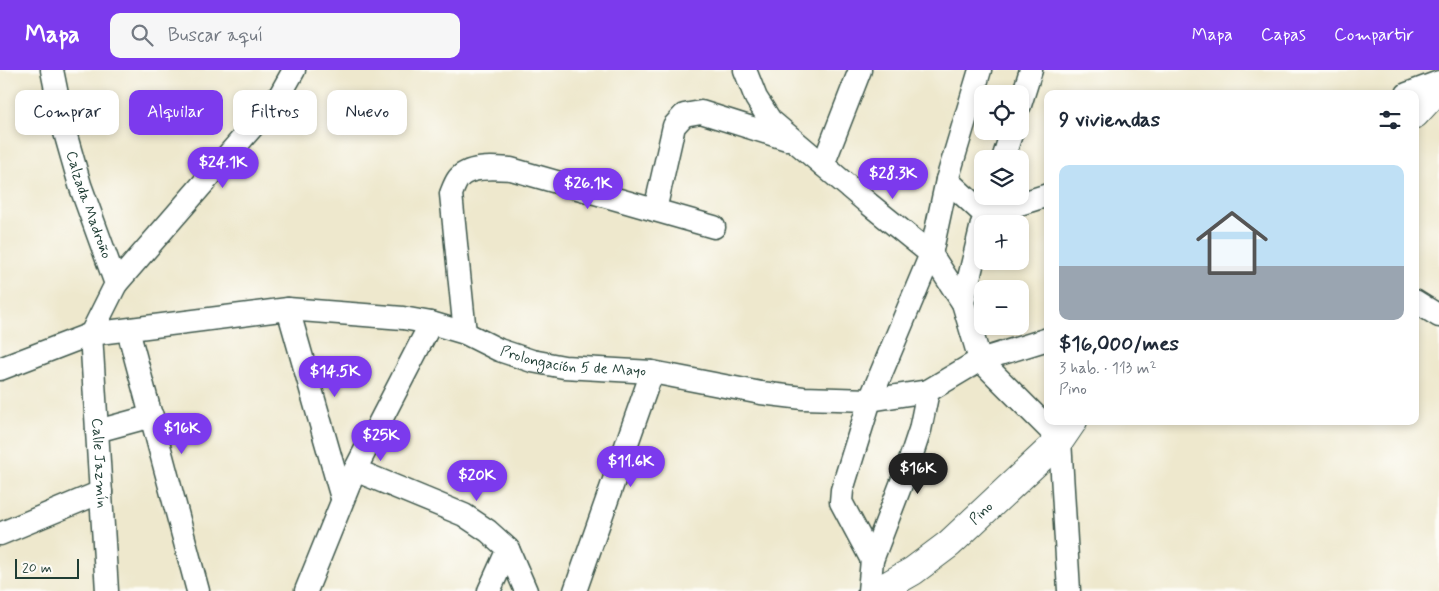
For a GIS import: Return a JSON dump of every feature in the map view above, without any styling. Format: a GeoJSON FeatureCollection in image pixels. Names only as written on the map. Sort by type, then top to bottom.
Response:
{"type":"FeatureCollection","features":[{"type":"Feature","properties":{"kind":"street","name":"Calzada Madroño"},"geometry":{"type":"LineString","coordinates":[[52,70],[64,129],[80,185],[116,284]]}},
{"type":"Feature","properties":{"kind":"street"},"geometry":{"type":"LineString","coordinates":[[91,334],[116,284],[280,95],[294,70]]}},
{"type":"Feature","properties":{"kind":"street"},"geometry":{"type":"LineString","coordinates":[[745,70],[756,98],[770,120],[800,143],[823,165],[931,254],[963,304],[980,360],[1044,412]]}},
{"type":"Feature","properties":{"kind":"street"},"geometry":{"type":"LineString","coordinates":[[823,165],[860,70]]}},
{"type":"Feature","properties":{"kind":"street"},"geometry":{"type":"LineString","coordinates":[[872,560],[842,502],[842,490],[870,400],[931,254],[947,180],[980,70]]}},
{"type":"Feature","properties":{"kind":"street"},"geometry":{"type":"LineString","coordinates":[[1026,85],[1031,70]]}},
{"type":"Feature","properties":{"kind":"street"},"geometry":{"type":"LineString","coordinates":[[1418,90],[1439,82]]}},
{"type":"Feature","properties":{"kind":"street"},"geometry":{"type":"LineString","coordinates":[[1419,110],[1439,88]]}},
{"type":"Feature","properties":{"kind":"street"},"geometry":{"type":"LineString","coordinates":[[655,210],[674,126],[684,115],[701,112],[800,143]]}},
{"type":"Feature","properties":{"kind":"street"},"geometry":{"type":"LineString","coordinates":[[465,333],[451,194],[458,178],[472,171],[491,168],[511,169],[714,227]]}},
{"type":"Feature","properties":{"kind":"street"},"geometry":{"type":"LineString","coordinates":[[947,180],[985,215],[1044,196]]}},
{"type":"Feature","properties":{"kind":"street"},"geometry":{"type":"LineString","coordinates":[[963,304],[974,260]]}},
{"type":"Feature","properties":{"kind":"street"},"geometry":{"type":"LineString","coordinates":[[1419,304],[1439,316]]}},
{"type":"Feature","properties":{"kind":"street"},"geometry":{"type":"LineString","coordinates":[[288,309],[342,498]]}},
{"type":"Feature","properties":{"kind":"street","name":"Prolongación 5 de Mayo"},"geometry":{"type":"LineString","coordinates":[[0,369],[91,334],[288,309],[403,318],[465,333],[499,350],[532,361],[564,367],[652,372],[762,393],[803,398],[870,400],[928,391],[980,360],[1044,340]]}},
{"type":"Feature","properties":{"kind":"street"},"geometry":{"type":"LineString","coordinates":[[306,591],[342,498],[355,470],[431,324]]}},
{"type":"Feature","properties":{"kind":"street"},"geometry":{"type":"LineString","coordinates":[[128,330],[198,591]]}},
{"type":"Feature","properties":{"kind":"street","name":"Calle Jazmín"},"geometry":{"type":"LineString","coordinates":[[91,334],[106,591]]}},
{"type":"Feature","properties":{"kind":"street"},"geometry":{"type":"LineString","coordinates":[[0,352],[23,360]]}},
{"type":"Feature","properties":{"kind":"street"},"geometry":{"type":"LineString","coordinates":[[575,591],[652,372]]}},
{"type":"Feature","properties":{"kind":"street"},"geometry":{"type":"LineString","coordinates":[[869,591],[872,560],[908,466],[928,391]]}},
{"type":"Feature","properties":{"kind":"street"},"geometry":{"type":"LineString","coordinates":[[97,431],[152,416]]}},
{"type":"Feature","properties":{"kind":"street"},"geometry":{"type":"LineString","coordinates":[[1066,430],[1069,591]]}},
{"type":"Feature","properties":{"kind":"street","name":"Pino"},"geometry":{"type":"LineString","coordinates":[[878,591],[913,570],[949,544],[1066,430]]}},
{"type":"Feature","properties":{"kind":"street"},"geometry":{"type":"LineString","coordinates":[[355,470],[464,515],[488,531],[508,549],[526,591]]}},
{"type":"Feature","properties":{"kind":"street"},"geometry":{"type":"LineString","coordinates":[[0,534],[100,492]]}},
{"type":"Feature","properties":{"kind":"street"},"geometry":{"type":"LineString","coordinates":[[489,591],[508,549]]}}]}
